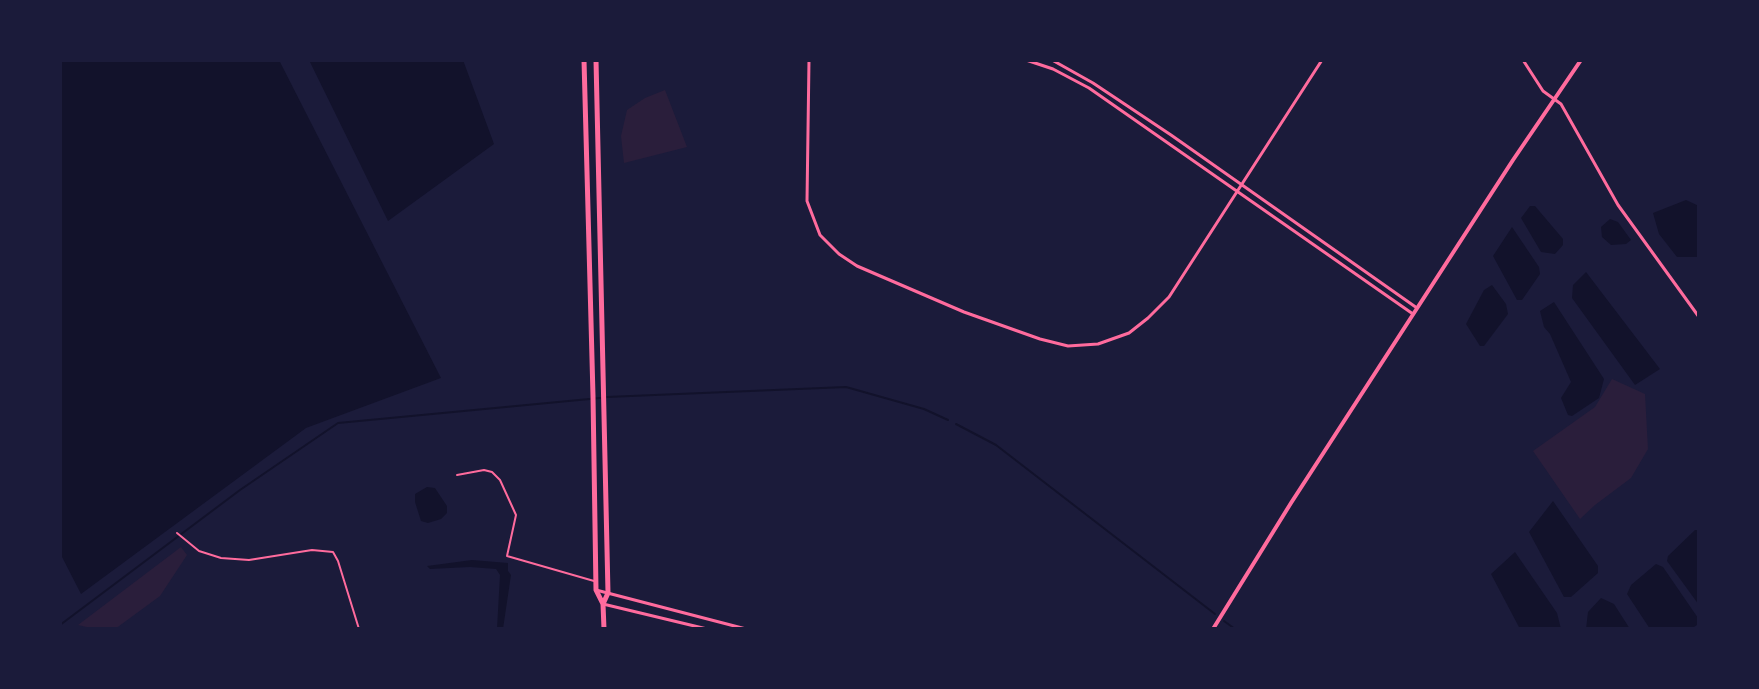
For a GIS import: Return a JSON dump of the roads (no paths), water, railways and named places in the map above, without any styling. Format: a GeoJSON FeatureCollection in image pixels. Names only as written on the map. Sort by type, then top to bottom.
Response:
{"type":"FeatureCollection","features":[{"type":"Feature","properties":{"kind":"main road"},"geometry":{"type":"LineString","coordinates":[[584,60],[596,590],[603,604],[604,629]]}},
{"type":"Feature","properties":{"kind":"main road"},"geometry":{"type":"LineString","coordinates":[[596,60],[608,593],[603,604]]}},
{"type":"Feature","properties":{"kind":"main road"},"geometry":{"type":"LineString","coordinates":[[1213,629],[1417,308],[1581,60]]}},
{"type":"Feature","properties":{"kind":"street"},"geometry":{"type":"LineString","coordinates":[[809,60],[807,201],[820,235],[857,266],[964,312],[1068,346],[1098,344],[1129,333],[1169,297],[1322,60]]}},
{"type":"Feature","properties":{"kind":"street"},"geometry":{"type":"LineString","coordinates":[[1026,60],[1053,69],[1089,88],[1414,314]]}},
{"type":"Feature","properties":{"kind":"street"},"geometry":{"type":"LineString","coordinates":[[1052,60],[1093,83],[1417,308]]}},
{"type":"Feature","properties":{"kind":"street"},"geometry":{"type":"LineString","coordinates":[[1523,60],[1543,91],[1561,104],[1618,205],[1699,317]]}},
{"type":"Feature","properties":{"kind":"street"},"geometry":{"type":"LineString","coordinates":[[596,590],[746,629]]}},
{"type":"Feature","properties":{"kind":"street"},"geometry":{"type":"LineString","coordinates":[[603,604],[707,629]]}},
{"type":"Feature","properties":{"kind":"lane"},"geometry":{"type":"LineString","coordinates":[[457,475],[484,470],[492,472],[500,480],[516,515],[507,556],[596,582]]}},
{"type":"Feature","properties":{"kind":"lane"},"geometry":{"type":"LineString","coordinates":[[177,533],[199,551],[221,558],[249,560],[312,550],[333,552],[359,629]]}},
{"type":"Feature","properties":{"kind":"waterway"},"geometry":{"type":"LineString","coordinates":[[607,397],[846,387],[924,409],[948,420]]}},
{"type":"Feature","properties":{"kind":"waterway"},"geometry":{"type":"LineString","coordinates":[[60,625],[240,490],[338,423],[600,398]]}},
{"type":"Feature","properties":{"kind":"waterway"},"geometry":{"type":"LineString","coordinates":[[956,424],[996,445],[1215,614]]}},
{"type":"Feature","properties":{"kind":"waterway"},"geometry":{"type":"LineString","coordinates":[[1224,621],[1235,629]]}}]}
